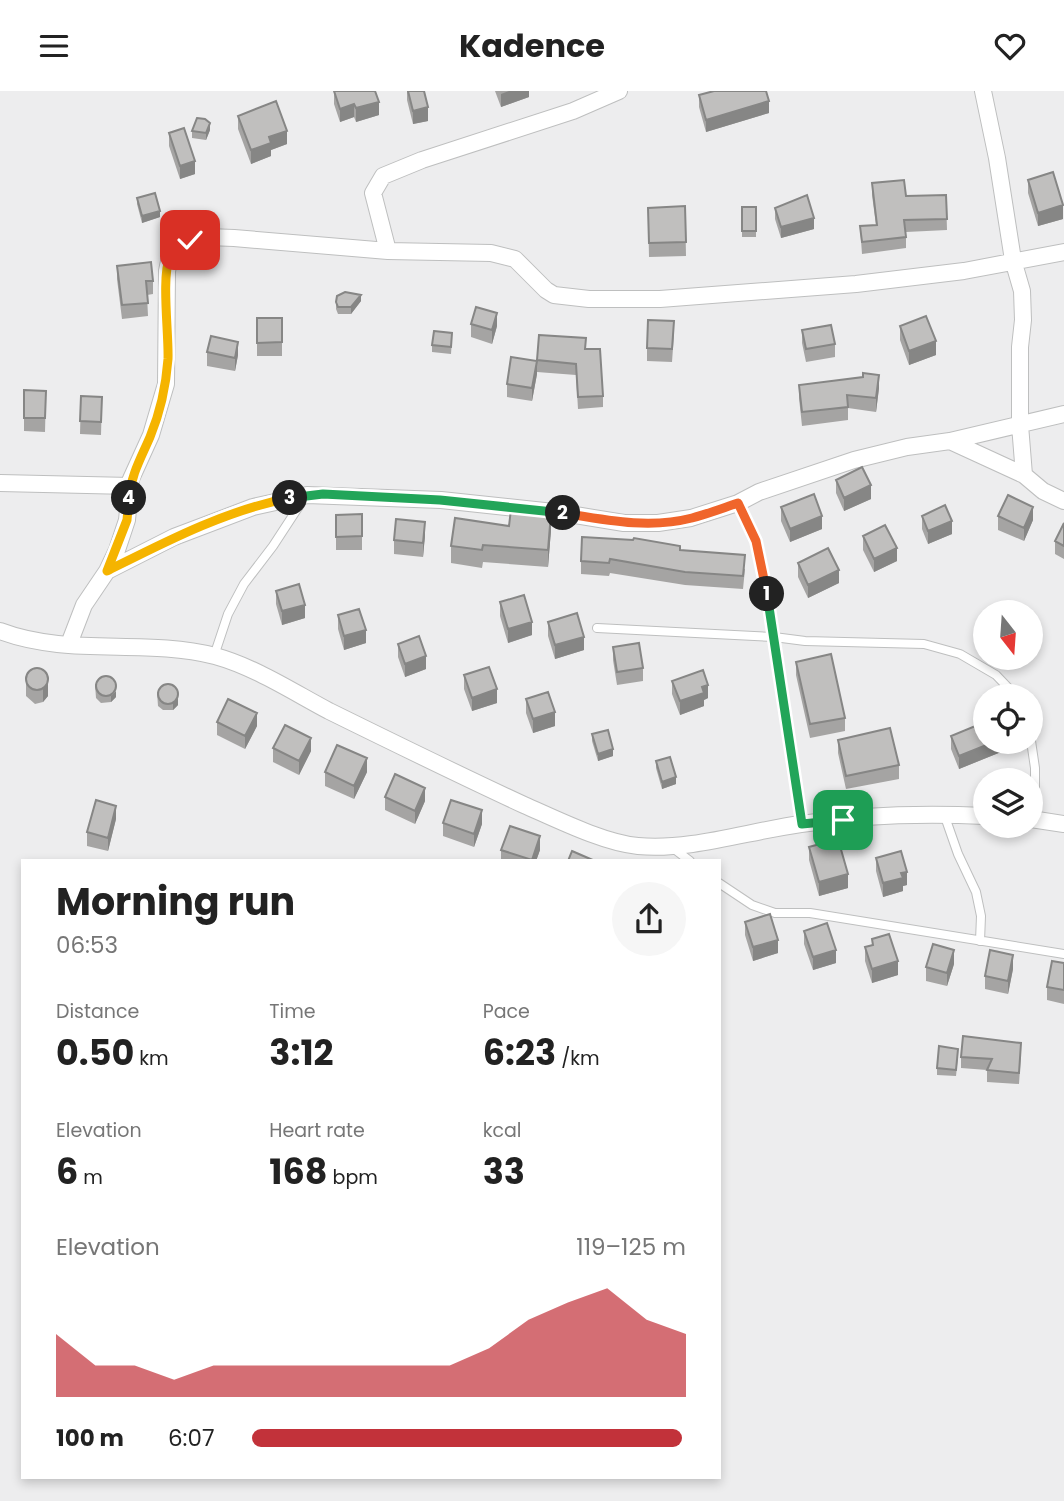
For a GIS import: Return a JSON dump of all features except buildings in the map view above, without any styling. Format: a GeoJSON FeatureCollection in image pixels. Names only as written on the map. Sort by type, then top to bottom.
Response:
{"type":"FeatureCollection","features":[{"type":"Feature","properties":{"kind":"street"},"geometry":{"type":"LineString","coordinates":[[388,251],[373,193],[383,176],[422,160],[573,111],[619,91]]}},
{"type":"Feature","properties":{"kind":"street"},"geometry":{"type":"LineString","coordinates":[[983,91],[1021,291],[1023,320],[1020,347],[1020,425],[1024,475]]}},
{"type":"Feature","properties":{"kind":"street"},"geometry":{"type":"LineString","coordinates":[[69,644],[84,605],[107,571],[127,520],[134,471],[151,435],[166,384],[167,271],[170,257],[180,244],[208,237],[388,251],[491,253],[515,259],[554,295],[589,299],[660,299],[856,283],[964,271],[1064,252]]}},
{"type":"Feature","properties":{"kind":"street"},"geometry":{"type":"LineString","coordinates":[[107,571],[174,537],[254,507],[307,495],[440,500],[563,513],[624,523],[691,519],[738,503],[759,492],[854,460],[1064,414]]}},
{"type":"Feature","properties":{"kind":"street"},"geometry":{"type":"LineString","coordinates":[[950,441],[1024,475],[1043,491],[1064,501]]}},
{"type":"Feature","properties":{"kind":"street"},"geometry":{"type":"LineString","coordinates":[[0,482],[130,486]]}},
{"type":"Feature","properties":{"kind":"street"},"geometry":{"type":"LineString","coordinates":[[0,631],[12,636],[69,644],[170,649],[214,656],[235,663],[421,757],[547,815],[615,841],[638,846],[670,846],[802,824],[944,814],[973,815]]}},
{"type":"Feature","properties":{"kind":"street"},"geometry":{"type":"LineString","coordinates":[[1043,821],[1064,824]]}},
{"type":"Feature","properties":{"kind":"lane"},"geometry":{"type":"LineString","coordinates":[[214,656],[228,614],[244,584],[307,495]]}},
{"type":"Feature","properties":{"kind":"lane"},"geometry":{"type":"LineString","coordinates":[[738,503],[756,541],[763,568],[802,824]]}},
{"type":"Feature","properties":{"kind":"lane"},"geometry":{"type":"LineString","coordinates":[[597,628],[774,637],[819,642],[924,644],[960,655],[996,675],[1005,684]]}},
{"type":"Feature","properties":{"kind":"lane"},"geometry":{"type":"LineString","coordinates":[[944,814],[958,854],[976,892],[981,916],[981,940]]}},
{"type":"Feature","properties":{"kind":"lane"},"geometry":{"type":"LineString","coordinates":[[670,846],[687,859]]}},
{"type":"Feature","properties":{"kind":"lane"},"geometry":{"type":"LineString","coordinates":[[721,884],[752,905],[775,913],[810,913],[1064,954]]}},
{"type":"Feature","properties":{"kind":"route"},"geometry":{"type":"LineString","coordinates":[[190,240],[180,244],[170,257],[167,271],[166,384],[151,435],[131,479],[127,520],[107,571],[174,537],[254,507],[307,495],[440,500],[563,513],[624,523],[691,519],[738,503],[756,541],[763,568],[802,824],[843,820]]}}]}
